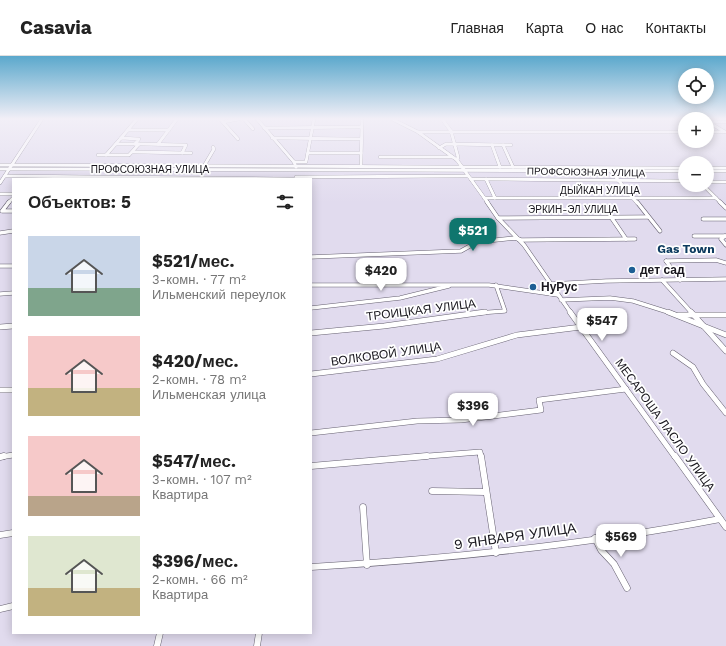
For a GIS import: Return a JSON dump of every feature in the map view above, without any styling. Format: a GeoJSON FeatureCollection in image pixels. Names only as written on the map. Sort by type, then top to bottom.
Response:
{"type":"FeatureCollection","features":[{"type":"Feature","properties":{"kind":"street"},"geometry":{"type":"LineString","coordinates":[[0,183],[24,147]]}},
{"type":"Feature","properties":{"kind":"street"},"geometry":{"type":"LineString","coordinates":[[106,155],[114,147]]}},
{"type":"Feature","properties":{"kind":"street"},"geometry":{"type":"LineString","coordinates":[[133,152],[136,147]]}},
{"type":"Feature","properties":{"kind":"street"},"geometry":{"type":"LineString","coordinates":[[182,153],[185,147]]}},
{"type":"Feature","properties":{"kind":"street"},"geometry":{"type":"LineString","coordinates":[[204,166],[214,149],[213,147]]}},
{"type":"Feature","properties":{"kind":"street"},"geometry":{"type":"LineString","coordinates":[[279,147],[296,166],[296,178]]}},
{"type":"Feature","properties":{"kind":"street"},"geometry":{"type":"LineString","coordinates":[[296,166],[306,162],[309,147]]}},
{"type":"Feature","properties":{"kind":"street"},"geometry":{"type":"LineString","coordinates":[[361,147],[361,166]]}},
{"type":"Feature","properties":{"kind":"street","name":"МЕСАРОША ЛАСЛО УЛИЦА"},"geometry":{"type":"LineString","coordinates":[[455,147],[457,159],[463,169],[498,218],[521,240],[560,298],[724,523]]}},
{"type":"Feature","properties":{"kind":"street"},"geometry":{"type":"LineString","coordinates":[[493,147],[500,167]]}},
{"type":"Feature","properties":{"kind":"street"},"geometry":{"type":"LineString","coordinates":[[504,147],[513,167]]}},
{"type":"Feature","properties":{"kind":"street"},"geometry":{"type":"LineString","coordinates":[[439,148],[457,159]]}},
{"type":"Feature","properties":{"kind":"street"},"geometry":{"type":"LineString","coordinates":[[98,155],[129,155],[133,152],[190,153]]}},
{"type":"Feature","properties":{"kind":"street"},"geometry":{"type":"LineString","coordinates":[[308,152],[361,153]]}},
{"type":"Feature","properties":{"kind":"street"},"geometry":{"type":"LineString","coordinates":[[380,157],[453,157]]}},
{"type":"Feature","properties":{"kind":"street","name":"ПРОФСОЮЗНАЯ УЛИЦА"},"geometry":{"type":"LineString","coordinates":[[0,165],[361,166],[463,169],[500,167],[678,168]]}},
{"type":"Feature","properties":{"kind":"street"},"geometry":{"type":"LineString","coordinates":[[137,178],[146,165]]}},
{"type":"Feature","properties":{"kind":"street"},"geometry":{"type":"LineString","coordinates":[[0,168],[221,170],[296,166],[678,171]]}},
{"type":"Feature","properties":{"kind":"street"},"geometry":{"type":"LineString","coordinates":[[607,167],[660,231]]}},
{"type":"Feature","properties":{"kind":"street"},"geometry":{"type":"LineString","coordinates":[[714,168],[726,168]]}},
{"type":"Feature","properties":{"kind":"street"},"geometry":{"type":"LineString","coordinates":[[217,177],[221,170]]}},
{"type":"Feature","properties":{"kind":"street"},"geometry":{"type":"LineString","coordinates":[[714,171],[726,172]]}},
{"type":"Feature","properties":{"kind":"street","name":"ПРОФСОЮЗНАЯ УЛИЦА"},"geometry":{"type":"LineString","coordinates":[[5,176],[38,178],[244,178]]}},
{"type":"Feature","properties":{"kind":"street","name":"ПРОФСОЮЗНАЯ УЛИЦА"},"geometry":{"type":"LineString","coordinates":[[296,178],[470,178],[678,181]]}},
{"type":"Feature","properties":{"kind":"street"},"geometry":{"type":"LineString","coordinates":[[486,179],[495,198]]}},
{"type":"Feature","properties":{"kind":"street"},"geometry":{"type":"LineString","coordinates":[[714,182],[726,182]]}},
{"type":"Feature","properties":{"kind":"street"},"geometry":{"type":"LineString","coordinates":[[710,192],[726,208]]}},
{"type":"Feature","properties":{"kind":"street"},"geometry":{"type":"LineString","coordinates":[[0,194],[12,194]]}},
{"type":"Feature","properties":{"kind":"street","name":"ДЫЙКАН УЛИЦА"},"geometry":{"type":"LineString","coordinates":[[484,198],[716,198]]}},
{"type":"Feature","properties":{"kind":"street"},"geometry":{"type":"LineString","coordinates":[[1,212],[12,199]]}},
{"type":"Feature","properties":{"kind":"street"},"geometry":{"type":"LineString","coordinates":[[1,212],[12,211]]}},
{"type":"Feature","properties":{"kind":"street"},"geometry":{"type":"LineString","coordinates":[[611,217],[626,239]]}},
{"type":"Feature","properties":{"kind":"street","name":"ЭРКИН-ЭЛ УЛИЦА"},"geometry":{"type":"LineString","coordinates":[[498,218],[648,217]]}},
{"type":"Feature","properties":{"kind":"street"},"geometry":{"type":"LineString","coordinates":[[703,219],[726,219]]}},
{"type":"Feature","properties":{"kind":"street"},"geometry":{"type":"LineString","coordinates":[[0,232],[12,230]]}},
{"type":"Feature","properties":{"kind":"street"},"geometry":{"type":"LineString","coordinates":[[694,236],[725,236]]}},
{"type":"Feature","properties":{"kind":"street"},"geometry":{"type":"LineString","coordinates":[[725,236],[721,239],[726,245]]}},
{"type":"Feature","properties":{"kind":"street"},"geometry":{"type":"LineString","coordinates":[[312,257],[461,251],[477,242],[515,238],[521,240],[635,238]]}},
{"type":"Feature","properties":{"kind":"street"},"geometry":{"type":"LineString","coordinates":[[680,280],[666,261],[716,260],[726,263]]}},
{"type":"Feature","properties":{"kind":"street"},"geometry":{"type":"LineString","coordinates":[[0,266],[12,266]]}},
{"type":"Feature","properties":{"kind":"street"},"geometry":{"type":"LineString","coordinates":[[551,284],[726,279]]}},
{"type":"Feature","properties":{"kind":"street"},"geometry":{"type":"LineString","coordinates":[[662,280],[726,351]]}},
{"type":"Feature","properties":{"kind":"street"},"geometry":{"type":"LineString","coordinates":[[312,285],[496,285],[560,298],[622,299],[677,315],[726,335]]}},
{"type":"Feature","properties":{"kind":"street","name":"ТРОИЦКАЯ УЛИЦА"},"geometry":{"type":"LineString","coordinates":[[312,308],[400,298],[422,294],[453,285]]}},
{"type":"Feature","properties":{"kind":"street","name":"ТРОИЦКАЯ УЛИЦА"},"geometry":{"type":"LineString","coordinates":[[312,333],[384,326],[487,312],[505,311],[496,285]]}},
{"type":"Feature","properties":{"kind":"street"},"geometry":{"type":"LineString","coordinates":[[0,294],[12,293]]}},
{"type":"Feature","properties":{"kind":"street"},"geometry":{"type":"LineString","coordinates":[[677,315],[726,315]]}},
{"type":"Feature","properties":{"kind":"street"},"geometry":{"type":"LineString","coordinates":[[0,326],[12,326]]}},
{"type":"Feature","properties":{"kind":"street","name":"ВОЛКОВОЙ УЛИЦА"},"geometry":{"type":"LineString","coordinates":[[312,374],[437,359],[518,336],[581,327]]}},
{"type":"Feature","properties":{"kind":"street"},"geometry":{"type":"LineString","coordinates":[[673,353],[693,367],[703,384],[726,413]]}},
{"type":"Feature","properties":{"kind":"street"},"geometry":{"type":"LineString","coordinates":[[312,432],[424,421],[461,420],[542,410],[539,400],[626,389]]}},
{"type":"Feature","properties":{"kind":"street"},"geometry":{"type":"LineString","coordinates":[[0,390],[12,390]]}},
{"type":"Feature","properties":{"kind":"street"},"geometry":{"type":"LineString","coordinates":[[312,466],[480,452],[485,492],[496,553]]}},
{"type":"Feature","properties":{"kind":"street"},"geometry":{"type":"LineString","coordinates":[[0,457],[12,455]]}},
{"type":"Feature","properties":{"kind":"street"},"geometry":{"type":"LineString","coordinates":[[432,491],[485,492]]}},
{"type":"Feature","properties":{"kind":"street"},"geometry":{"type":"LineString","coordinates":[[364,507],[367,565]]}},
{"type":"Feature","properties":{"kind":"street","name":"9 ЯНВАРЯ УЛИЦА"},"geometry":{"type":"LineString","coordinates":[[312,567],[367,565],[496,553],[595,538],[724,523]]}},
{"type":"Feature","properties":{"kind":"street"},"geometry":{"type":"LineString","coordinates":[[0,535],[12,533]]}},
{"type":"Feature","properties":{"kind":"street"},"geometry":{"type":"LineString","coordinates":[[595,538],[601,550],[614,564],[627,588]]}},
{"type":"Feature","properties":{"kind":"street"},"geometry":{"type":"LineString","coordinates":[[0,609],[12,606]]}},
{"type":"Feature","properties":{"kind":"street"},"geometry":{"type":"LineString","coordinates":[[157,646],[160,634]]}},
{"type":"Feature","properties":{"kind":"street"},"geometry":{"type":"LineString","coordinates":[[257,646],[258,634]]}},
{"type":"Feature","properties":{"kind":"place","name":"дет сад"},"geometry":{"type":"Point","coordinates":[632,270]}},
{"type":"Feature","properties":{"kind":"place","name":"НуРус"},"geometry":{"type":"Point","coordinates":[533,287]}},
{"type":"Feature","properties":{"kind":"district","name":"Gas Town"},"geometry":{"type":"Point","coordinates":[686,249]}}]}
